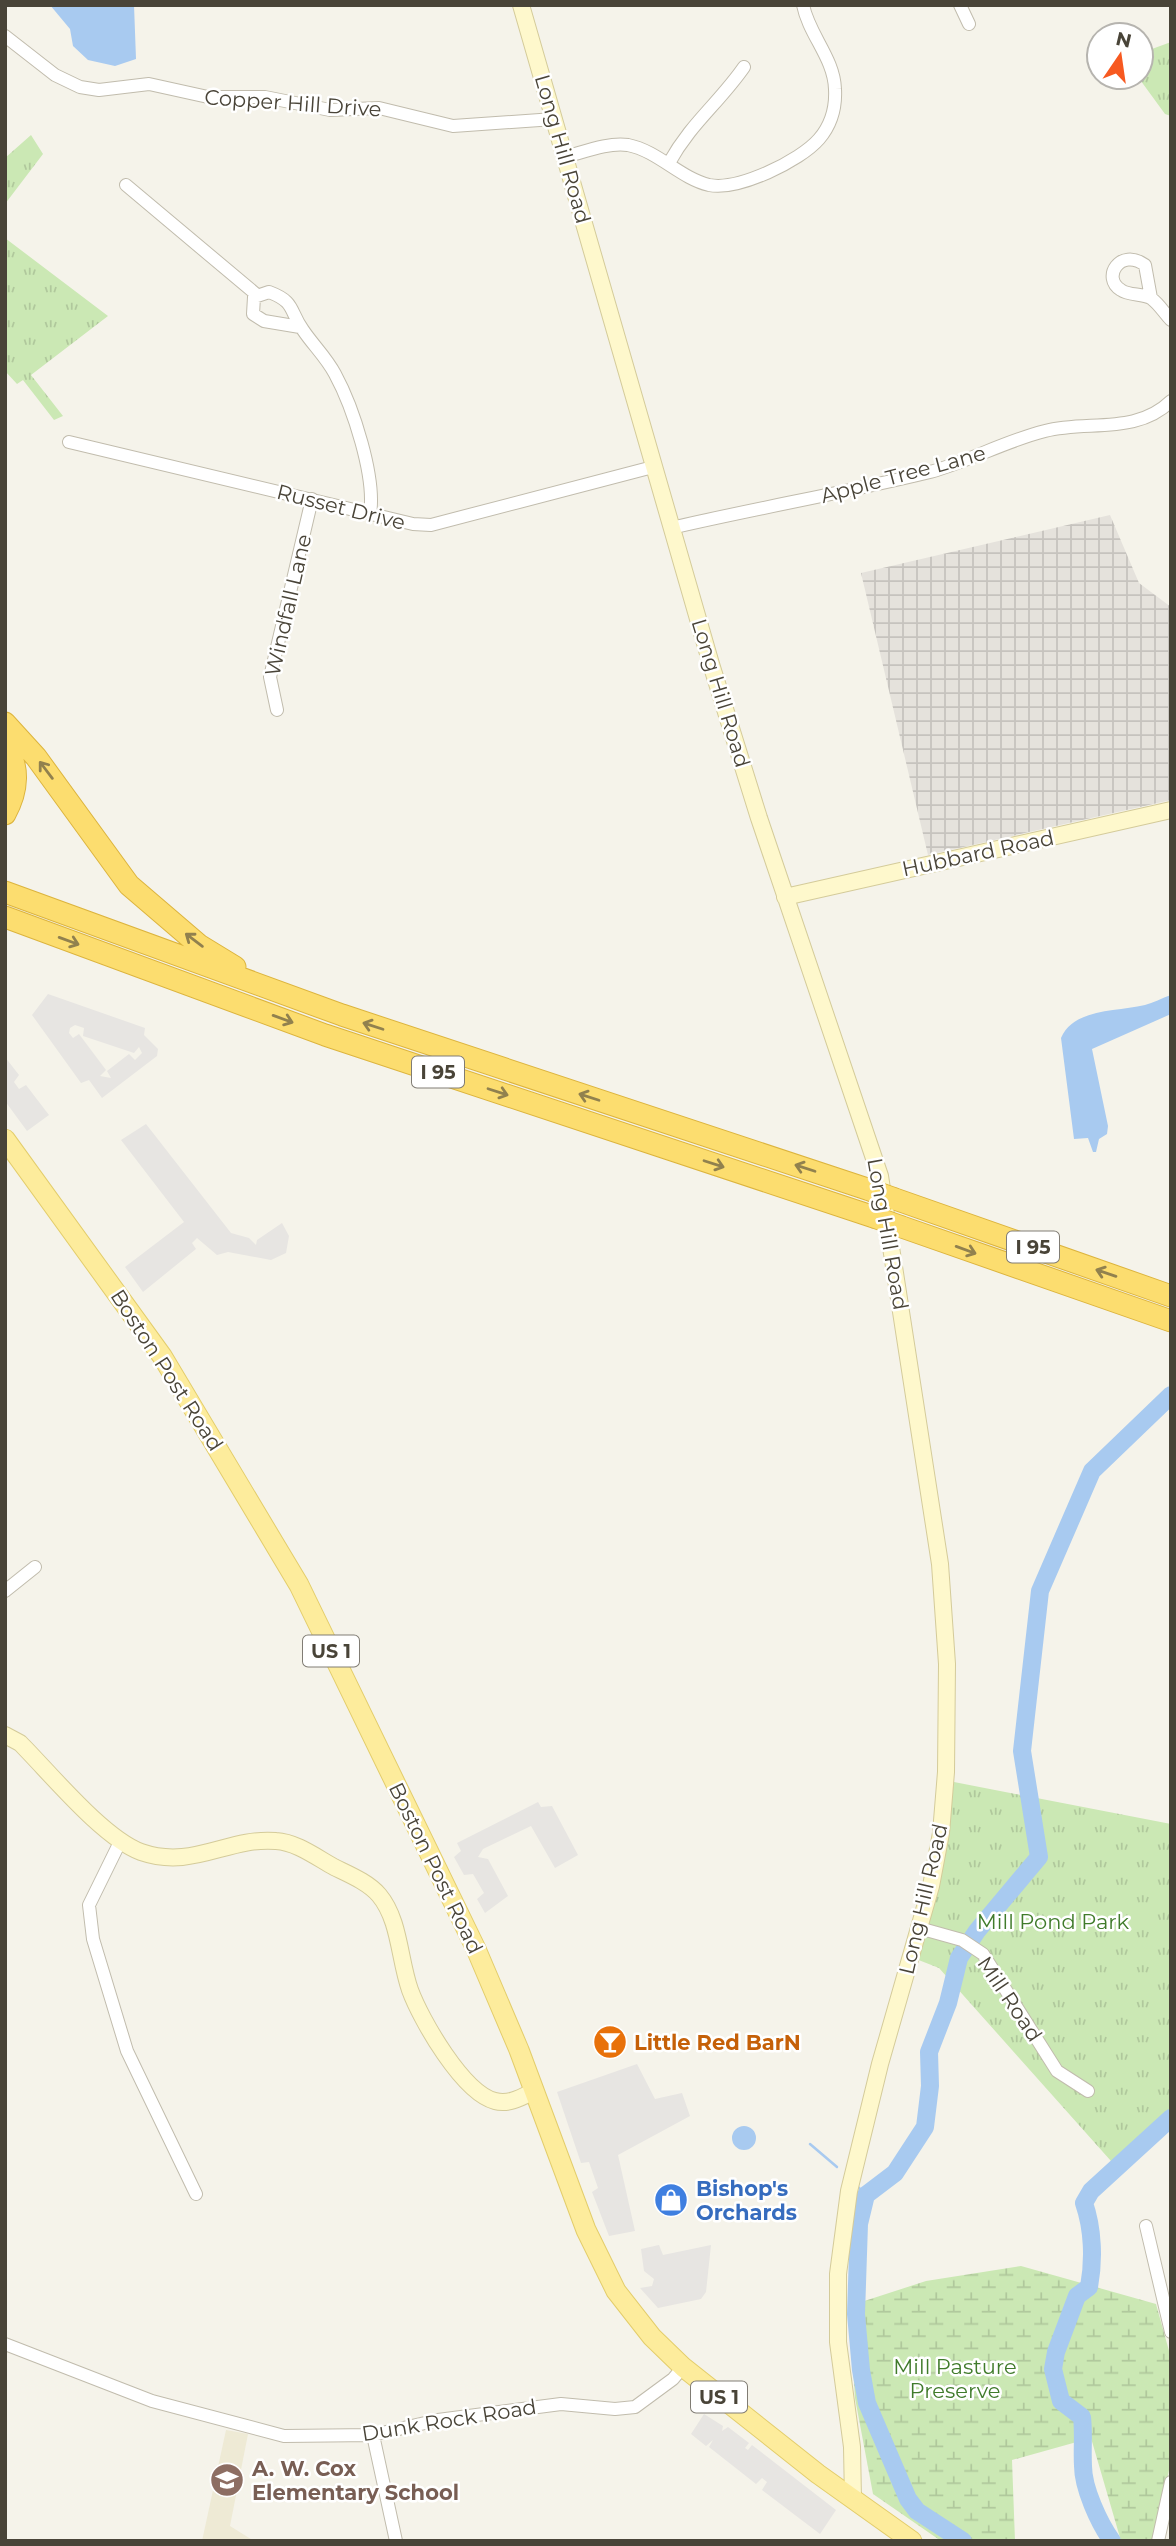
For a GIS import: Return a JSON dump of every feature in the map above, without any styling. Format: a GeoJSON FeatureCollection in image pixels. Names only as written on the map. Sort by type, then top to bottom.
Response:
{"type":"FeatureCollection","features":[{"type":"Feature","properties":{"kind":"highway"},"geometry":{"type":"LineString","coordinates":[[5,723],[53,779],[114,866],[162,916],[200,945],[238,968],[342,1016]]}},
{"type":"Feature","properties":{"kind":"highway"},"geometry":{"type":"LineString","coordinates":[[5,744],[11,752],[16,775],[13,800],[5,814]]}},
{"type":"Feature","properties":{"kind":"highway","name":"I 95"},"geometry":{"type":"LineString","coordinates":[[5,892],[342,1016],[870,1190],[1171,1296]]}},
{"type":"Feature","properties":{"kind":"highway","name":"I 95"},"geometry":{"type":"LineString","coordinates":[[5,917],[325,1035],[874,1217],[1171,1321]]}},
{"type":"Feature","properties":{"kind":"main road","name":"Boston Post Road"},"geometry":{"type":"LineString","coordinates":[[5,1139],[162,1356],[299,1585],[476,1949],[607,2277],[637,2320],[683,2367],[853,2500],[912,2541]]}},
{"type":"Feature","properties":{"kind":"street","name":"Long Hill Road"},"geometry":{"type":"LineString","coordinates":[[521,5],[671,528],[785,897],[880,1177],[940,1564],[946,1626],[946,1790],[938,1852],[873,2095],[846,2206],[840,2252],[837,2321],[852,2447],[853,2500]]}},
{"type":"Feature","properties":{"kind":"street"},"geometry":{"type":"LineString","coordinates":[[565,157],[625,145],[645,150],[708,184],[726,186],[777,167],[803,153],[819,139],[831,121],[835,86],[831,67],[803,5]]}},
{"type":"Feature","properties":{"kind":"street"},"geometry":{"type":"LineString","coordinates":[[960,5],[969,24]]}},
{"type":"Feature","properties":{"kind":"street","name":"Copper Hill Drive"},"geometry":{"type":"LineString","coordinates":[[5,36],[55,75],[80,88],[99,90],[149,84],[208,97],[265,97],[330,110],[379,107],[453,126],[554,118]]}},
{"type":"Feature","properties":{"kind":"street"},"geometry":{"type":"LineString","coordinates":[[669,163],[693,124],[718,101],[744,67]]}},
{"type":"Feature","properties":{"kind":"street"},"geometry":{"type":"LineString","coordinates":[[126,185],[257,295]]}},
{"type":"Feature","properties":{"kind":"street"},"geometry":{"type":"LineString","coordinates":[[300,327],[264,321],[253,314],[252,303],[257,295],[269,292],[293,306],[300,327],[335,374],[346,399],[368,474],[372,500],[370,514]]}},
{"type":"Feature","properties":{"kind":"street"},"geometry":{"type":"LineString","coordinates":[[1151,298],[1171,320]]}},
{"type":"Feature","properties":{"kind":"street","name":"Apple Tree Lane"},"geometry":{"type":"LineString","coordinates":[[671,528],[816,499],[931,471],[1063,426],[1126,424],[1145,419],[1171,401]]}},
{"type":"Feature","properties":{"kind":"street","name":"Russet Drive"},"geometry":{"type":"LineString","coordinates":[[69,442],[413,524],[431,525],[653,467]]}},
{"type":"Feature","properties":{"kind":"street","name":"Windfall Lane"},"geometry":{"type":"LineString","coordinates":[[277,710],[270,677],[312,499]]}},
{"type":"Feature","properties":{"kind":"street","name":"Hubbard Road"},"geometry":{"type":"LineString","coordinates":[[785,897],[1171,810]]}},
{"type":"Feature","properties":{"kind":"street"},"geometry":{"type":"LineString","coordinates":[[5,1591],[35,1567]]}},
{"type":"Feature","properties":{"kind":"street"},"geometry":{"type":"LineString","coordinates":[[5,1735],[20,1743],[120,1842],[143,1852],[175,1860],[244,1843],[278,1841],[309,1852],[378,1894],[392,1920],[404,1972],[418,2008],[433,2036],[470,2086],[497,2102],[515,2101],[534,2091]]}},
{"type":"Feature","properties":{"kind":"street"},"geometry":{"type":"LineString","coordinates":[[120,1842],[89,1905],[93,1939],[127,2051],[196,2194]]}},
{"type":"Feature","properties":{"kind":"street","name":"Mill Road"},"geometry":{"type":"LineString","coordinates":[[919,1928],[967,1943],[992,1965],[1057,2071],[1088,2091]]}},
{"type":"Feature","properties":{"kind":"street"},"geometry":{"type":"LineString","coordinates":[[1146,2226],[1171,2332]]}},
{"type":"Feature","properties":{"kind":"street","name":"Dunk Rock Road"},"geometry":{"type":"LineString","coordinates":[[5,2344],[152,2401],[285,2436],[373,2435],[438,2420],[561,2404],[635,2407],[673,2379],[683,2367]]}},
{"type":"Feature","properties":{"kind":"street"},"geometry":{"type":"LineString","coordinates":[[373,2435],[396,2541]]}},
{"type":"Feature","properties":{"kind":"street"},"geometry":{"type":"LineString","coordinates":[[1158,2541],[1171,2482]]}},
{"type":"Feature","properties":{"kind":"shaded area"},"geometry":{"type":"Polygon","coordinates":[[[1110,515],[1139,583],[1171,607],[1171,800],[928,855],[861,573],[1110,515]]]}},
{"type":"Feature","properties":{"kind":"shaded area"},"geometry":{"type":"Polygon","coordinates":[[[48,994],[145,1028],[144,1035],[158,1049],[157,1056],[102,1098],[89,1080],[81,1083],[32,1015],[48,994]],[[75,1025],[70,1028],[69,1033],[73,1038],[79,1034],[106,1070],[100,1076],[111,1078],[107,1071],[129,1054],[135,1060],[142,1053],[139,1047],[134,1053],[83,1036],[84,1028],[75,1025]]]}},
{"type":"Feature","properties":{"kind":"shaded area"},"geometry":{"type":"Polygon","coordinates":[[[5,1057],[19,1075],[14,1082],[19,1089],[26,1085],[49,1115],[27,1131],[5,1101],[5,1057]]]}},
{"type":"Feature","properties":{"kind":"shaded area"},"geometry":{"type":"Polygon","coordinates":[[[146,1124],[231,1233],[249,1238],[256,1245],[257,1240],[282,1223],[289,1236],[286,1253],[271,1260],[228,1252],[217,1255],[197,1238],[192,1243],[196,1249],[143,1292],[125,1267],[184,1222],[121,1140],[146,1124]]]}},
{"type":"Feature","properties":{"kind":"shaded area"},"geometry":{"type":"Polygon","coordinates":[[[538,1802],[541,1807],[552,1806],[578,1855],[555,1868],[531,1826],[483,1849],[478,1857],[488,1859],[508,1896],[485,1913],[477,1899],[484,1893],[473,1874],[464,1875],[454,1857],[461,1851],[457,1843],[538,1802]]]}},
{"type":"Feature","properties":{"kind":"shaded area"},"geometry":{"type":"Polygon","coordinates":[[[637,2064],[655,2099],[682,2093],[690,2116],[618,2155],[635,2231],[609,2236],[592,2192],[598,2188],[589,2162],[581,2163],[557,2092],[637,2064]]]}},
{"type":"Feature","properties":{"kind":"shaded area"},"geometry":{"type":"Polygon","coordinates":[[[659,2245],[663,2255],[711,2245],[706,2292],[701,2299],[658,2308],[640,2288],[652,2286],[654,2279],[644,2271],[641,2249],[659,2245]]]}},
{"type":"Feature","properties":{"kind":"shaded area"},"geometry":{"type":"Polygon","coordinates":[[[704,2414],[723,2426],[722,2431],[728,2427],[749,2443],[745,2448],[748,2450],[752,2445],[836,2510],[820,2534],[762,2490],[767,2482],[762,2478],[756,2484],[709,2447],[713,2440],[706,2446],[691,2434],[704,2414]]]}},
{"type":"Feature","properties":{"kind":"shaded area","name":"A. W. Cox Elementary School"},"geometry":{"type":"Polygon","coordinates":[[[226,2430],[248,2434],[230,2526],[254,2541],[202,2541],[226,2430]]]}},
{"type":"Feature","properties":{"kind":"green space"},"geometry":{"type":"Polygon","coordinates":[[[1171,42],[1171,116],[1165,114],[1148,91],[1155,91],[1155,48],[1171,42]]]}},
{"type":"Feature","properties":{"kind":"green space"},"geometry":{"type":"Polygon","coordinates":[[[31,135],[43,154],[5,204],[5,158],[31,135]]]}},
{"type":"Feature","properties":{"kind":"green space"},"geometry":{"type":"Polygon","coordinates":[[[5,238],[108,316],[31,375],[63,416],[54,420],[23,380],[17,384],[5,371],[5,238]]]}},
{"type":"Feature","properties":{"kind":"green space","name":"Mill Pond Park"},"geometry":{"type":"Polygon","coordinates":[[[954,1782],[1171,1824],[1171,2121],[1119,2170],[939,1968],[916,1959],[940,1867],[954,1782]]]}},
{"type":"Feature","properties":{"kind":"green space","name":"Mill Pasture Preserve"},"geometry":{"type":"Polygon","coordinates":[[[1021,2266],[1156,2304],[1171,2358],[1171,2461],[1154,2541],[1121,2541],[1091,2438],[1012,2460],[1015,2541],[941,2541],[873,2494],[855,2398],[849,2306],[926,2281],[1021,2266]]]}},
{"type":"Feature","properties":{"kind":"water"},"geometry":{"type":"Polygon","coordinates":[[[50,5],[134,5],[136,59],[115,66],[88,60],[73,46],[70,29],[50,5]]]}},
{"type":"Feature","properties":{"kind":"water"},"geometry":{"type":"Polygon","coordinates":[[[1171,995],[1171,1014],[1092,1049],[1108,1126],[1107,1134],[1099,1139],[1096,1152],[1093,1152],[1088,1138],[1074,1139],[1061,1038],[1067,1028],[1086,1016],[1145,1005],[1171,995]]]}},
{"type":"Feature","properties":{"kind":"water"},"geometry":{"type":"Polygon","coordinates":[[[744,2126],[752,2130],[756,2138],[752,2146],[744,2150],[736,2146],[732,2138],[736,2130],[744,2126]]]}},
{"type":"Feature","properties":{"kind":"waterway"},"geometry":{"type":"LineString","coordinates":[[963,2541],[917,2511],[908,2499],[867,2403],[856,2314],[859,2224],[866,2195],[895,2173],[925,2127],[930,2086],[929,2052],[948,2003],[959,1958],[977,1931],[1039,1857],[1022,1751],[1040,1591],[1092,1471],[1171,1395]]}},
{"type":"Feature","properties":{"kind":"waterway"},"geometry":{"type":"LineString","coordinates":[[1112,2541],[1097,2515],[1086,2484],[1082,2417],[1061,2401],[1053,2369],[1056,2352],[1077,2296],[1089,2287],[1092,2245],[1084,2203],[1091,2191],[1171,2118]]}},
{"type":"Feature","properties":{"kind":"waterway"},"geometry":{"type":"LineString","coordinates":[[810,2144],[837,2167]]}},
{"type":"Feature","properties":{"kind":"waterway"},"geometry":{"type":"LineString","coordinates":[[857,2186],[866,2195]]}},
{"type":"Feature","properties":{"kind":"place","name":"Little Red BarN"},"geometry":{"type":"Point","coordinates":[610,2042]}},
{"type":"Feature","properties":{"kind":"place","name":"Bishop's Orchards"},"geometry":{"type":"Point","coordinates":[671,2200]}},
{"type":"Feature","properties":{"kind":"place","name":"A. W. Cox Elementary School"},"geometry":{"type":"Point","coordinates":[227,2480]}}]}
